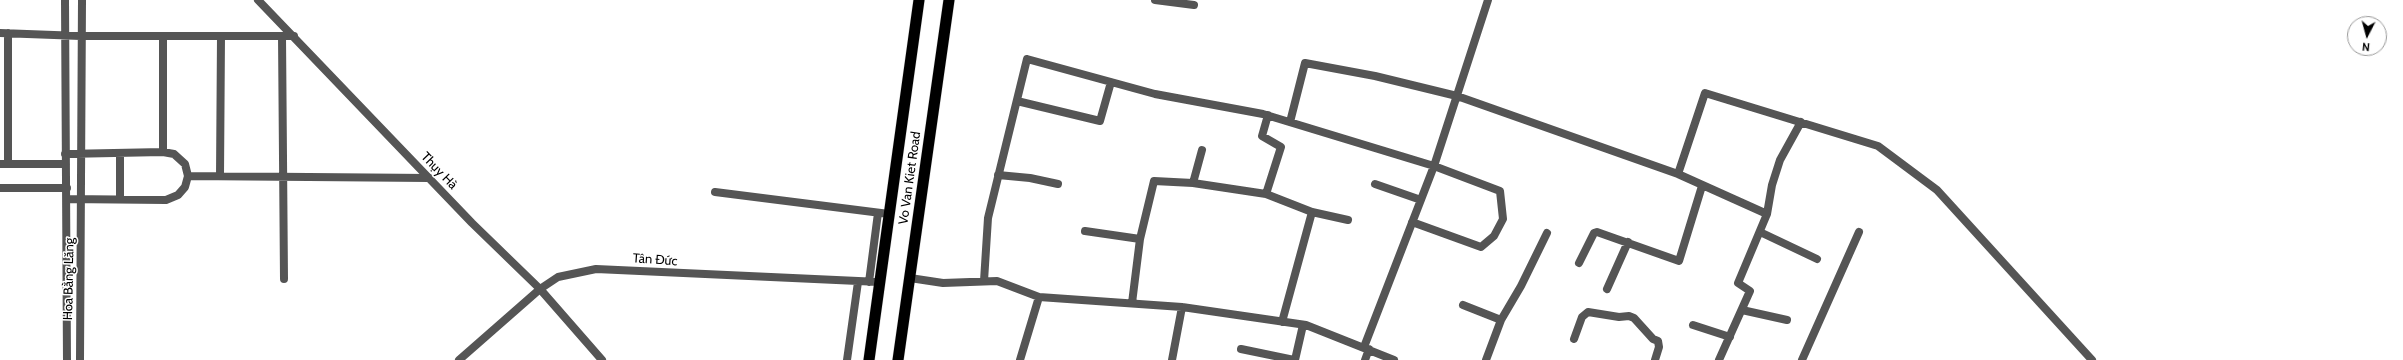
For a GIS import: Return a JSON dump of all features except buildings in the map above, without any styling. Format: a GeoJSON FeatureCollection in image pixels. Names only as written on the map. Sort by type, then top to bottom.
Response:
{"type":"FeatureCollection","features":[{"type":"Feature","properties":{"kind":"highway","name":"Vo Van Kiet Road"},"geometry":{"type":"LineString","coordinates":[[869,360],[874,282],[919,0]]}},
{"type":"Feature","properties":{"kind":"highway","name":"Vo Van Kiet Road"},"geometry":{"type":"LineString","coordinates":[[898,360],[949,0]]}},
{"type":"Feature","properties":{"kind":"street"},"geometry":{"type":"LineString","coordinates":[[65,0],[67,360]]}},
{"type":"Feature","properties":{"kind":"street","name":"Hoa Bằng Lăng"},"geometry":{"type":"LineString","coordinates":[[80,360],[83,154],[82,0]]}},
{"type":"Feature","properties":{"kind":"street","name":"Thụy Hà"},"geometry":{"type":"LineString","coordinates":[[258,0],[506,258],[540,289],[602,360]]}},
{"type":"Feature","properties":{"kind":"street"},"geometry":{"type":"LineString","coordinates":[[1155,0],[1194,5]]}},
{"type":"Feature","properties":{"kind":"street"},"geometry":{"type":"LineString","coordinates":[[1365,360],[1367,348],[1420,200],[1434,166],[1488,0]]}},
{"type":"Feature","properties":{"kind":"street"},"geometry":{"type":"LineString","coordinates":[[66,164],[4,164],[4,33],[65,34],[82,36],[294,36]]}},
{"type":"Feature","properties":{"kind":"street"},"geometry":{"type":"LineString","coordinates":[[163,36],[163,152]]}},
{"type":"Feature","properties":{"kind":"street"},"geometry":{"type":"LineString","coordinates":[[220,36],[220,176]]}},
{"type":"Feature","properties":{"kind":"street"},"geometry":{"type":"LineString","coordinates":[[282,36],[284,279]]}},
{"type":"Feature","properties":{"kind":"street"},"geometry":{"type":"LineString","coordinates":[[984,281],[988,218],[1027,59],[1155,94],[1268,115],[1434,166],[1500,192],[1503,219],[1494,236],[1481,247],[1412,222]]}},
{"type":"Feature","properties":{"kind":"street"},"geometry":{"type":"LineString","coordinates":[[1290,122],[1305,63],[1457,96],[1678,174],[1767,214]]}},
{"type":"Feature","properties":{"kind":"street"},"geometry":{"type":"LineString","coordinates":[[1017,101],[1100,121],[1111,82]]}},
{"type":"Feature","properties":{"kind":"street"},"geometry":{"type":"LineString","coordinates":[[1678,174],[1705,93],[1878,146],[1937,190],[2092,360]]}},
{"type":"Feature","properties":{"kind":"street"},"geometry":{"type":"LineString","coordinates":[[1266,194],[1281,147],[1262,136],[1268,115]]}},
{"type":"Feature","properties":{"kind":"street"},"geometry":{"type":"LineString","coordinates":[[1719,360],[1750,291],[1738,283],[1767,214],[1769,200],[1780,160],[1801,122]]}},
{"type":"Feature","properties":{"kind":"street"},"geometry":{"type":"LineString","coordinates":[[1193,183],[1202,150]]}},
{"type":"Feature","properties":{"kind":"street"},"geometry":{"type":"LineString","coordinates":[[65,154],[163,152],[174,154],[185,164],[188,176],[185,187],[178,195],[166,200],[67,199]]}},
{"type":"Feature","properties":{"kind":"street"},"geometry":{"type":"LineString","coordinates":[[120,153],[120,199]]}},
{"type":"Feature","properties":{"kind":"street"},"geometry":{"type":"LineString","coordinates":[[998,175],[1030,178],[1058,184]]}},
{"type":"Feature","properties":{"kind":"street"},"geometry":{"type":"LineString","coordinates":[[188,176],[429,178]]}},
{"type":"Feature","properties":{"kind":"street"},"geometry":{"type":"LineString","coordinates":[[1132,303],[1140,239],[1154,181],[1193,183],[1266,194],[1312,212],[1348,220]]}},
{"type":"Feature","properties":{"kind":"street"},"geometry":{"type":"LineString","coordinates":[[1374,184],[1420,200]]}},
{"type":"Feature","properties":{"kind":"street"},"geometry":{"type":"LineString","coordinates":[[1579,263],[1594,233],[1597,232],[1679,261],[1702,186]]}},
{"type":"Feature","properties":{"kind":"street"},"geometry":{"type":"LineString","coordinates":[[0,188],[67,188]]}},
{"type":"Feature","properties":{"kind":"street"},"geometry":{"type":"LineString","coordinates":[[715,192],[884,214]]}},
{"type":"Feature","properties":{"kind":"street"},"geometry":{"type":"LineString","coordinates":[[1282,322],[1312,212]]}},
{"type":"Feature","properties":{"kind":"street"},"geometry":{"type":"LineString","coordinates":[[1085,231],[1140,239]]}},
{"type":"Feature","properties":{"kind":"street"},"geometry":{"type":"LineString","coordinates":[[1760,232],[1817,259]]}},
{"type":"Feature","properties":{"kind":"street"},"geometry":{"type":"LineString","coordinates":[[1802,360],[1859,232]]}},
{"type":"Feature","properties":{"kind":"street"},"geometry":{"type":"LineString","coordinates":[[1486,360],[1501,320],[1521,286],[1546,233]]}},
{"type":"Feature","properties":{"kind":"street"},"geometry":{"type":"LineString","coordinates":[[1607,289],[1628,242]]}},
{"type":"Feature","properties":{"kind":"street","name":"Tân Đức"},"geometry":{"type":"LineString","coordinates":[[459,360],[540,289],[558,277],[596,269],[644,270],[874,282]]}},
{"type":"Feature","properties":{"kind":"street"},"geometry":{"type":"LineString","coordinates":[[910,278],[944,282],[997,281],[1039,297],[1182,308],[1303,325],[1367,348],[1394,360]]}},
{"type":"Feature","properties":{"kind":"street"},"geometry":{"type":"LineString","coordinates":[[847,360],[858,282]]}},
{"type":"Feature","properties":{"kind":"street"},"geometry":{"type":"LineString","coordinates":[[1020,360],[1039,297]]}},
{"type":"Feature","properties":{"kind":"street"},"geometry":{"type":"LineString","coordinates":[[1463,305],[1501,320]]}},
{"type":"Feature","properties":{"kind":"street"},"geometry":{"type":"LineString","coordinates":[[1172,360],[1182,308]]}},
{"type":"Feature","properties":{"kind":"street"},"geometry":{"type":"LineString","coordinates":[[1742,310],[1787,320]]}},
{"type":"Feature","properties":{"kind":"street"},"geometry":{"type":"LineString","coordinates":[[1574,339],[1582,317],[1588,312],[1619,317],[1629,316],[1634,318],[1653,339],[1658,341],[1659,348],[1655,360]]}},
{"type":"Feature","properties":{"kind":"street"},"geometry":{"type":"LineString","coordinates":[[1241,349],[1294,360],[1303,325]]}},
{"type":"Feature","properties":{"kind":"street"},"geometry":{"type":"LineString","coordinates":[[1693,325],[1730,337]]}}]}
